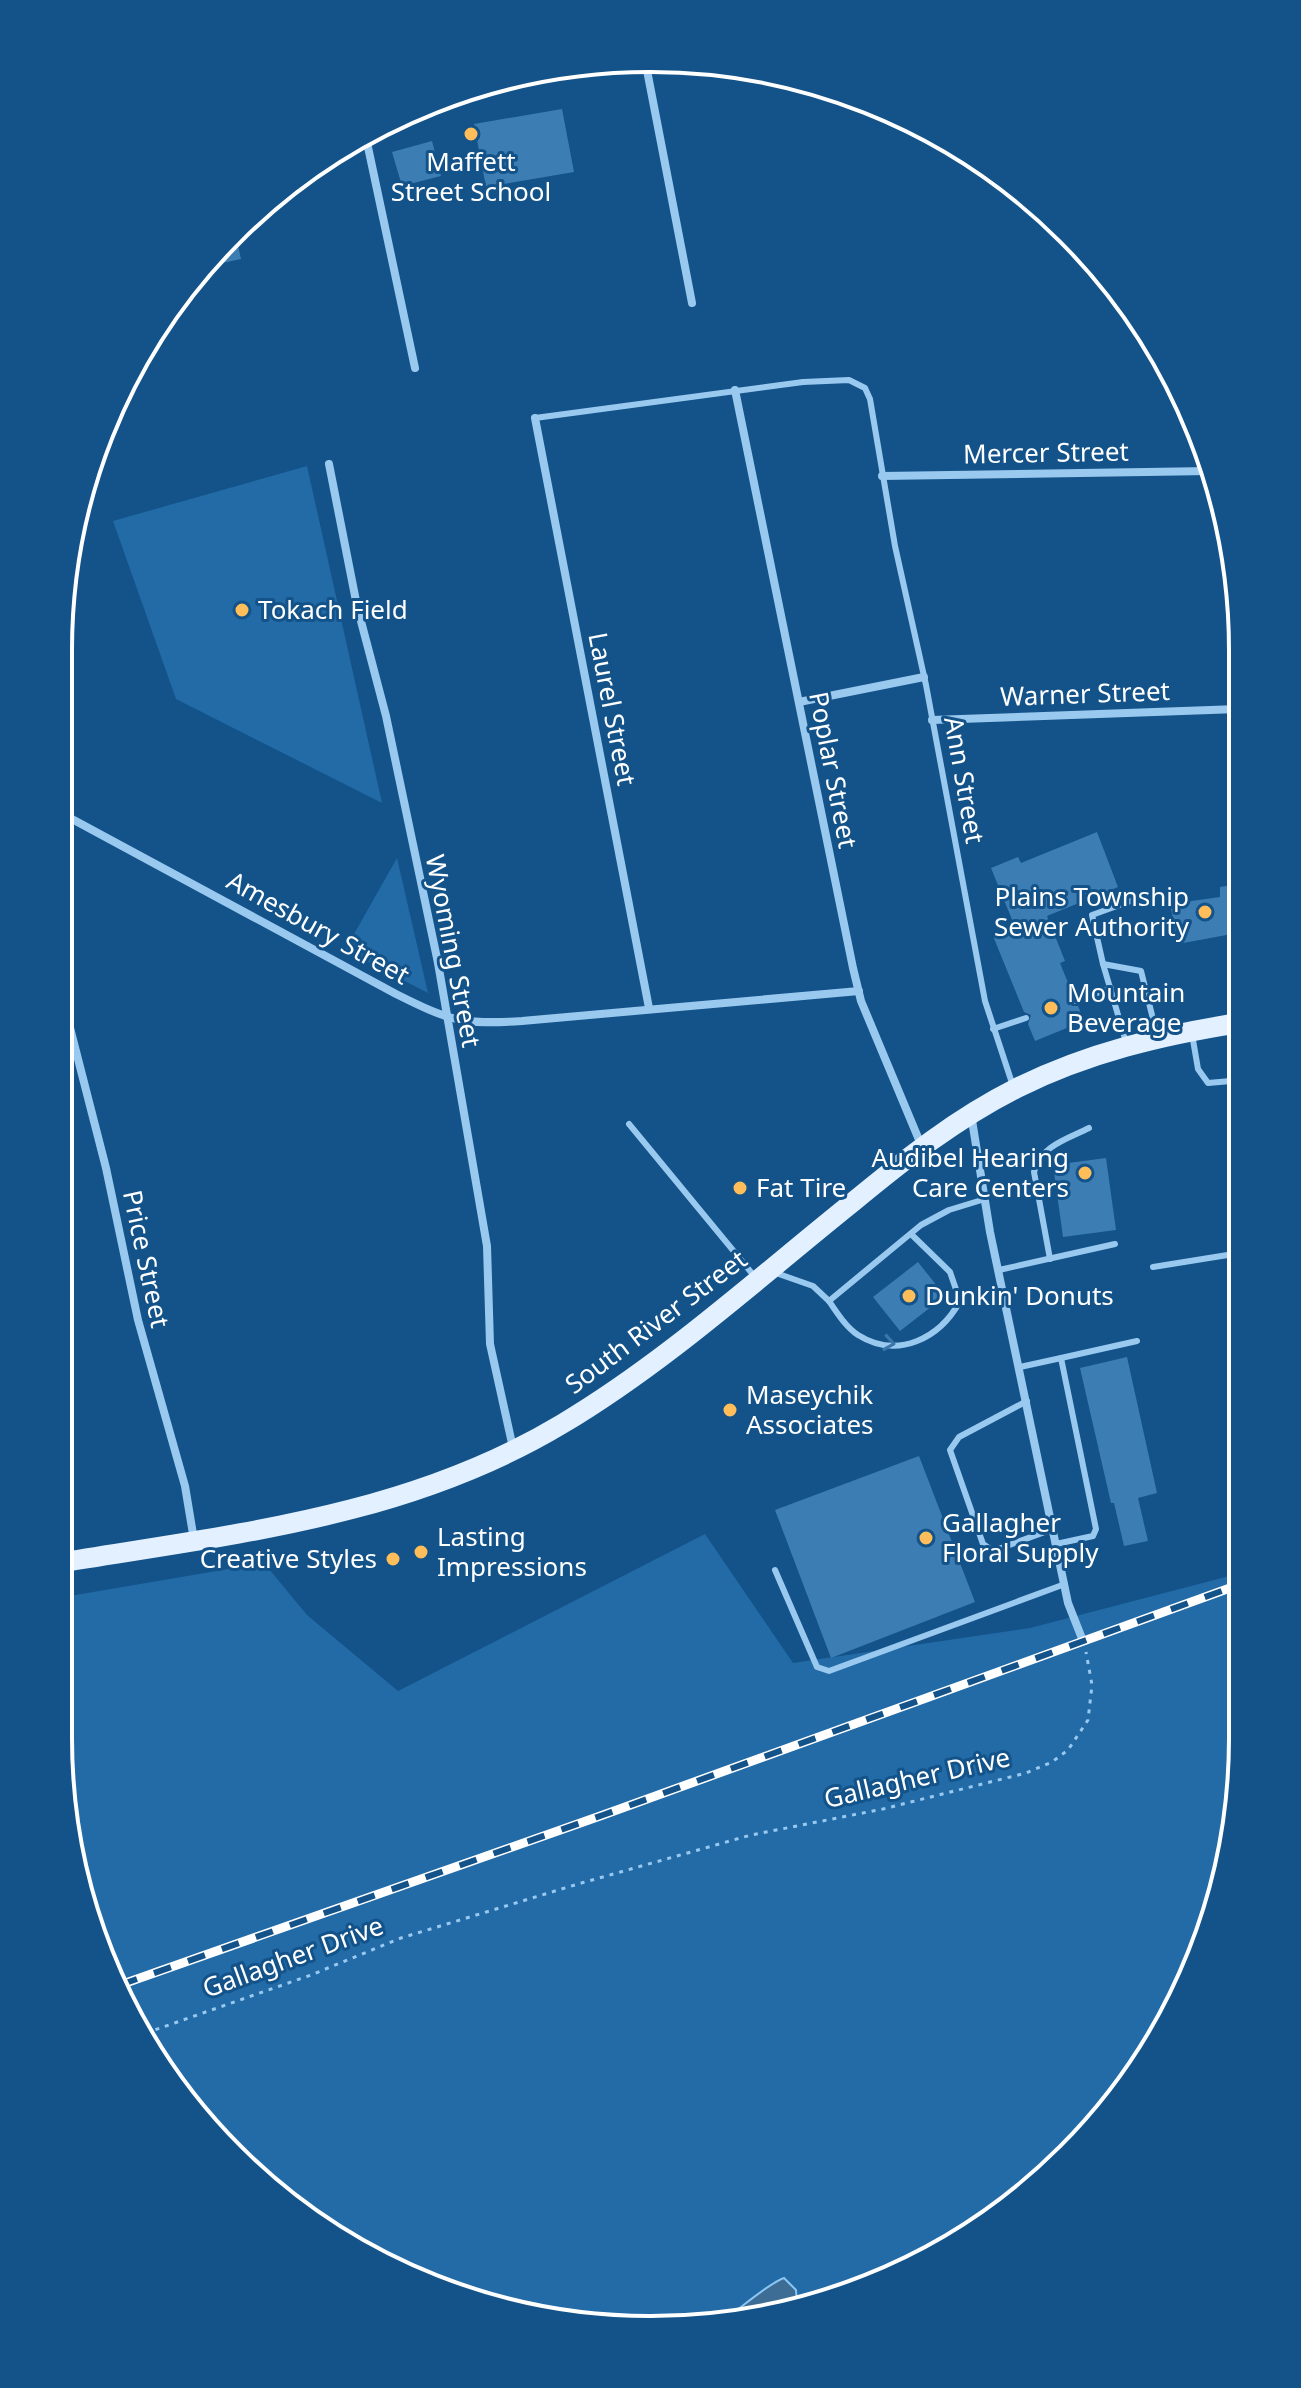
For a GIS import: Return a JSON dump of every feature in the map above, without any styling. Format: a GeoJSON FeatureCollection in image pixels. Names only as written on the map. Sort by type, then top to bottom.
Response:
{"type":"FeatureCollection","features":[{"type":"Feature","properties":{"kind":"main road","name":"South River Street"},"geometry":{"type":"LineString","coordinates":[[72,1561],[194,1541],[367,1507],[419,1491],[514,1450],[593,1405],[649,1366],[922,1148],[971,1113],[1014,1089],[1091,1057],[1158,1038],[1229,1025]]}},
{"type":"Feature","properties":{"kind":"street"},"geometry":{"type":"LineString","coordinates":[[647,72],[692,303]]}},
{"type":"Feature","properties":{"kind":"street"},"geometry":{"type":"LineString","coordinates":[[368,146],[415,368]]}},
{"type":"Feature","properties":{"kind":"street","name":"Poplar Street"},"geometry":{"type":"LineString","coordinates":[[735,390],[859,991],[922,1148]]}},
{"type":"Feature","properties":{"kind":"street","name":"Laurel Street"},"geometry":{"type":"LineString","coordinates":[[535,418],[649,1008]]}},
{"type":"Feature","properties":{"kind":"street","name":"Wyoming Street"},"geometry":{"type":"LineString","coordinates":[[329,464],[357,606],[386,716],[438,963],[487,1246],[490,1344],[514,1450]]}},
{"type":"Feature","properties":{"kind":"street","name":"Mercer Street"},"geometry":{"type":"LineString","coordinates":[[882,476],[1200,471]]}},
{"type":"Feature","properties":{"kind":"street"},"geometry":{"type":"LineString","coordinates":[[799,702],[924,677]]}},
{"type":"Feature","properties":{"kind":"street","name":"Warner Street"},"geometry":{"type":"LineString","coordinates":[[932,720],[1229,709]]}},
{"type":"Feature","properties":{"kind":"street","name":"Amesbury Street"},"geometry":{"type":"LineString","coordinates":[[72,819],[446,1018],[488,1023],[859,991]]}},
{"type":"Feature","properties":{"kind":"street","name":"Price Street"},"geometry":{"type":"LineString","coordinates":[[72,1041],[102,1153],[138,1320],[185,1486],[194,1541]]}},
{"type":"Feature","properties":{"kind":"street"},"geometry":{"type":"LineString","coordinates":[[971,1113],[999,1270],[1068,1603],[1083,1641]]}},
{"type":"Feature","properties":{"kind":"lane","name":"Ann Street"},"geometry":{"type":"LineString","coordinates":[[735,390],[849,380],[859,383],[870,399],[882,476],[924,677],[974,944],[993,1029],[1014,1089]]}},
{"type":"Feature","properties":{"kind":"lane"},"geometry":{"type":"LineString","coordinates":[[535,418],[735,390]]}},
{"type":"Feature","properties":{"kind":"lane"},"geometry":{"type":"LineString","coordinates":[[1128,1046],[1092,915],[1139,898]]}},
{"type":"Feature","properties":{"kind":"lane"},"geometry":{"type":"LineString","coordinates":[[1103,964],[1141,971],[1158,1038]]}},
{"type":"Feature","properties":{"kind":"lane"},"geometry":{"type":"LineString","coordinates":[[1075,1001],[1111,988]]}},
{"type":"Feature","properties":{"kind":"lane"},"geometry":{"type":"LineString","coordinates":[[993,1029],[1026,1018]]}},
{"type":"Feature","properties":{"kind":"lane"},"geometry":{"type":"LineString","coordinates":[[1192,1031],[1198,1069],[1208,1083],[1229,1081]]}},
{"type":"Feature","properties":{"kind":"lane"},"geometry":{"type":"LineString","coordinates":[[629,1124],[762,1275],[813,1286],[859,1335],[896,1347],[925,1339],[951,1317],[960,1301],[950,1272],[911,1234]]}},
{"type":"Feature","properties":{"kind":"lane"},"geometry":{"type":"LineString","coordinates":[[1050,1259],[1034,1172],[1036,1162],[1049,1148],[1089,1128]]}},
{"type":"Feature","properties":{"kind":"lane"},"geometry":{"type":"LineString","coordinates":[[829,1301],[921,1225],[949,1210],[985,1199]]}},
{"type":"Feature","properties":{"kind":"lane"},"geometry":{"type":"LineString","coordinates":[[999,1270],[1115,1244]]}},
{"type":"Feature","properties":{"kind":"lane"},"geometry":{"type":"LineString","coordinates":[[1153,1267],[1229,1255]]}},
{"type":"Feature","properties":{"kind":"lane"},"geometry":{"type":"LineString","coordinates":[[1020,1367],[1137,1341]]}},
{"type":"Feature","properties":{"kind":"lane"},"geometry":{"type":"LineString","coordinates":[[1056,1544],[1093,1536],[1096,1529],[1061,1358]]}},
{"type":"Feature","properties":{"kind":"lane"},"geometry":{"type":"LineString","coordinates":[[1027,1401],[959,1437],[950,1450],[983,1544],[993,1551],[1053,1529]]}},
{"type":"Feature","properties":{"kind":"lane"},"geometry":{"type":"LineString","coordinates":[[775,1570],[817,1667],[829,1671],[1065,1584]]}},
{"type":"Feature","properties":{"kind":"path","name":"Gallagher Drive"},"geometry":{"type":"LineString","coordinates":[[152,2031],[311,1975],[401,1938],[578,1884],[751,1835],[883,1809],[1026,1773],[1052,1762],[1068,1750],[1088,1720],[1092,1685],[1083,1641]]}},
{"type":"Feature","properties":{"kind":"shaded area","name":"Tokach Field"},"geometry":{"type":"Polygon","coordinates":[[[307,466],[382,803],[176,699],[113,521],[307,466]]]}},
{"type":"Feature","properties":{"kind":"shaded area"},"geometry":{"type":"Polygon","coordinates":[[[397,858],[428,993],[345,950],[397,858]]]}},
{"type":"Feature","properties":{"kind":"shaded area"},"geometry":{"type":"Polygon","coordinates":[[[705,1534],[793,1663],[1030,1628],[1229,1576],[1228,1775],[1218,1850],[1185,1959],[1132,2059],[1060,2147],[972,2219],[872,2272],[796,2297],[796,2290],[773,2282],[740,2309],[726,2311],[688,2315],[613,2315],[538,2305],[429,2272],[361,2238],[298,2196],[241,2147],[169,2059],[132,1993],[116,1959],[92,1887],[77,1813],[72,1738],[72,1596],[264,1563],[307,1615],[398,1691],[705,1534]]]}},
{"type":"Feature","properties":{"kind":"shaded area"},"geometry":{"type":"Polygon","coordinates":[[[784,2278],[796,2290],[796,2297],[737,2309],[761,2291],[784,2278]]]}},
{"type":"Feature","properties":{"kind":"building"},"geometry":{"type":"Polygon","coordinates":[[[562,109],[574,172],[486,187],[474,124],[562,109]]]}},
{"type":"Feature","properties":{"kind":"building"},"geometry":{"type":"Polygon","coordinates":[[[432,141],[441,176],[402,186],[392,152],[432,141]]]}},
{"type":"Feature","properties":{"kind":"building"},"geometry":{"type":"Polygon","coordinates":[[[238,245],[241,259],[221,263],[238,245]]]}},
{"type":"Feature","properties":{"kind":"building"},"geometry":{"type":"Polygon","coordinates":[[[1097,832],[1118,887],[1047,916],[1065,961],[1060,963],[1073,995],[1069,1002],[1072,1006],[1078,1006],[1084,1021],[1035,1041],[1028,1024],[1031,1015],[1024,1012],[993,936],[1015,927],[991,868],[1018,857],[1021,863],[1097,832]]]}},
{"type":"Feature","properties":{"kind":"building","name":"Plains Township Sewer Authority"},"geometry":{"type":"Polygon","coordinates":[[[1229,886],[1229,935],[1178,944],[1170,904],[1220,897],[1220,887],[1229,886]]]}},
{"type":"Feature","properties":{"kind":"building"},"geometry":{"type":"Polygon","coordinates":[[[1106,1158],[1116,1230],[1063,1237],[1053,1165],[1106,1158]]]}},
{"type":"Feature","properties":{"kind":"building","name":"Dunkin' Donuts"},"geometry":{"type":"Polygon","coordinates":[[[918,1262],[945,1296],[900,1331],[873,1297],[918,1262]]]}},
{"type":"Feature","properties":{"kind":"building"},"geometry":{"type":"Polygon","coordinates":[[[1127,1357],[1157,1493],[1138,1498],[1148,1541],[1124,1546],[1080,1368],[1127,1357]]]}},
{"type":"Feature","properties":{"kind":"building"},"geometry":{"type":"Polygon","coordinates":[[[919,1456],[975,1602],[831,1658],[775,1510],[919,1456]]]}},
{"type":"Feature","properties":{"kind":"railway"},"geometry":{"type":"LineString","coordinates":[[127,1983],[603,1815],[1229,1588]]}},
{"type":"Feature","properties":{"kind":"place","name":"Maffett Street School"},"geometry":{"type":"Point","coordinates":[471,134]}},
{"type":"Feature","properties":{"kind":"place","name":"Tokach Field"},"geometry":{"type":"Point","coordinates":[242,610]}},
{"type":"Feature","properties":{"kind":"place","name":"Plains Township Sewer Authority"},"geometry":{"type":"Point","coordinates":[1205,912]}},
{"type":"Feature","properties":{"kind":"place","name":"Mountain Beverage"},"geometry":{"type":"Point","coordinates":[1051,1008]}},
{"type":"Feature","properties":{"kind":"place","name":"Audibel Hearing Care Centers"},"geometry":{"type":"Point","coordinates":[1085,1173]}},
{"type":"Feature","properties":{"kind":"place","name":"Fat Tire"},"geometry":{"type":"Point","coordinates":[740,1188]}},
{"type":"Feature","properties":{"kind":"place","name":"Dunkin' Donuts"},"geometry":{"type":"Point","coordinates":[909,1296]}},
{"type":"Feature","properties":{"kind":"place","name":"Maseychik Associates"},"geometry":{"type":"Point","coordinates":[730,1410]}},
{"type":"Feature","properties":{"kind":"place","name":"Gallagher Floral Supply"},"geometry":{"type":"Point","coordinates":[926,1538]}},
{"type":"Feature","properties":{"kind":"place","name":"Lasting Impressions"},"geometry":{"type":"Point","coordinates":[421,1552]}},
{"type":"Feature","properties":{"kind":"place","name":"Creative Styles"},"geometry":{"type":"Point","coordinates":[393,1559]}}]}
